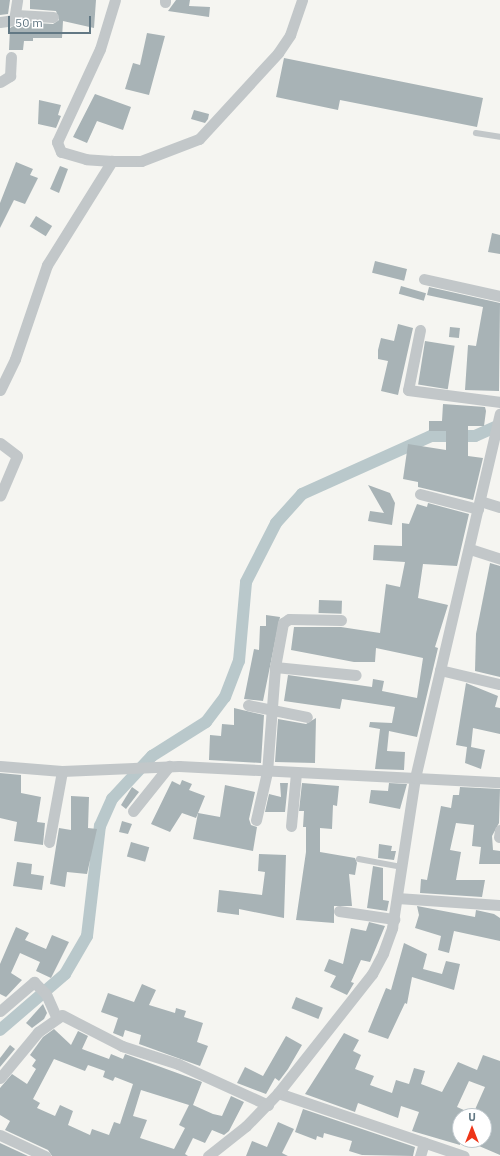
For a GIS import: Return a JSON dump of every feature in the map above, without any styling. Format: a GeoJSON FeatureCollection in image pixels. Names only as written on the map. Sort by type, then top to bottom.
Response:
{"type":"FeatureCollection","features":[{"type":"Feature","properties":{"kind":"street"},"geometry":{"type":"LineString","coordinates":[[0,22],[11,22],[16,15],[18,0]]}},
{"type":"Feature","properties":{"kind":"street"},"geometry":{"type":"LineString","coordinates":[[115,0],[100,49],[57,142],[61,152],[86,159],[141,161],[199,139],[278,53],[290,35],[302,0]]}},
{"type":"Feature","properties":{"kind":"street"},"geometry":{"type":"LineString","coordinates":[[16,15],[53,17]]}},
{"type":"Feature","properties":{"kind":"street"},"geometry":{"type":"LineString","coordinates":[[0,82],[10,76],[11,57]]}},
{"type":"Feature","properties":{"kind":"street"},"geometry":{"type":"LineString","coordinates":[[0,390],[15,360],[47,265],[112,161]]}},
{"type":"Feature","properties":{"kind":"street"},"geometry":{"type":"LineString","coordinates":[[424,279],[500,296]]}},
{"type":"Feature","properties":{"kind":"street"},"geometry":{"type":"LineString","coordinates":[[420,330],[408,390],[500,402]]}},
{"type":"Feature","properties":{"kind":"street"},"geometry":{"type":"LineString","coordinates":[[208,1156],[268,1104],[278,1093],[372,974],[394,919],[415,778],[470,549],[479,505],[497,439],[500,414]]}},
{"type":"Feature","properties":{"kind":"street"},"geometry":{"type":"LineString","coordinates":[[0,443],[17,456],[0,496]]}},
{"type":"Feature","properties":{"kind":"street"},"geometry":{"type":"LineString","coordinates":[[420,494],[479,505],[500,507]]}},
{"type":"Feature","properties":{"kind":"street"},"geometry":{"type":"LineString","coordinates":[[470,549],[500,559]]}},
{"type":"Feature","properties":{"kind":"street"},"geometry":{"type":"LineString","coordinates":[[256,820],[267,772],[275,667],[286,619],[341,620]]}},
{"type":"Feature","properties":{"kind":"street"},"geometry":{"type":"LineString","coordinates":[[275,667],[356,675]]}},
{"type":"Feature","properties":{"kind":"street"},"geometry":{"type":"LineString","coordinates":[[440,670],[498,684]]}},
{"type":"Feature","properties":{"kind":"street"},"geometry":{"type":"LineString","coordinates":[[248,705],[271,711],[307,717]]}},
{"type":"Feature","properties":{"kind":"street"},"geometry":{"type":"LineString","coordinates":[[0,766],[62,771],[132,767],[153,768],[169,766],[267,772],[500,782]]}},
{"type":"Feature","properties":{"kind":"street"},"geometry":{"type":"LineString","coordinates":[[133,811],[169,766]]}},
{"type":"Feature","properties":{"kind":"street"},"geometry":{"type":"LineString","coordinates":[[49,842],[62,771]]}},
{"type":"Feature","properties":{"kind":"street"},"geometry":{"type":"LineString","coordinates":[[291,826],[296,773]]}},
{"type":"Feature","properties":{"kind":"street"},"geometry":{"type":"LineString","coordinates":[[397,898],[500,905]]}},
{"type":"Feature","properties":{"kind":"street"},"geometry":{"type":"LineString","coordinates":[[340,911],[394,919]]}},
{"type":"Feature","properties":{"kind":"street"},"geometry":{"type":"LineString","coordinates":[[0,1010],[32,983],[39,984],[46,994],[56,1016],[268,1104]]}},
{"type":"Feature","properties":{"kind":"street"},"geometry":{"type":"LineString","coordinates":[[0,1078],[56,1016]]}},
{"type":"Feature","properties":{"kind":"street"},"geometry":{"type":"LineString","coordinates":[[278,1093],[464,1156]]}},
{"type":"Feature","properties":{"kind":"street"},"geometry":{"type":"LineString","coordinates":[[0,1135],[45,1156]]}},
{"type":"Feature","properties":{"kind":"street"},"geometry":{"type":"LineString","coordinates":[[420,1156],[424,1143]]}},
{"type":"Feature","properties":{"kind":"lane"},"geometry":{"type":"LineString","coordinates":[[476,133],[500,137]]}},
{"type":"Feature","properties":{"kind":"lane"},"geometry":{"type":"LineString","coordinates":[[359,859],[402,867]]}},
{"type":"Feature","properties":{"kind":"building"},"geometry":{"type":"Polygon","coordinates":[[[0,0],[10,0],[8,14],[0,15],[0,0]]]}},
{"type":"Feature","properties":{"kind":"building"},"geometry":{"type":"Polygon","coordinates":[[[30,0],[96,0],[94,28],[63,21],[62,38],[33,38],[33,41],[24,41],[23,50],[9,50],[10,28],[20,22],[53,24],[59,20],[56,11],[30,9],[30,0]]]}},
{"type":"Feature","properties":{"kind":"building"},"geometry":{"type":"Polygon","coordinates":[[[176,0],[190,0],[189,6],[210,7],[209,17],[168,11],[176,0]]]}},
{"type":"Feature","properties":{"kind":"building"},"geometry":{"type":"Polygon","coordinates":[[[147,33],[165,36],[149,95],[125,89],[133,63],[140,65],[147,33]]]}},
{"type":"Feature","properties":{"kind":"building"},"geometry":{"type":"Polygon","coordinates":[[[284,58],[483,98],[477,127],[340,100],[338,110],[276,97],[284,58]]]}},
{"type":"Feature","properties":{"kind":"building"},"geometry":{"type":"Polygon","coordinates":[[[95,94],[131,107],[123,130],[97,121],[87,143],[73,137],[95,94]]]}},
{"type":"Feature","properties":{"kind":"building"},"geometry":{"type":"Polygon","coordinates":[[[39,100],[61,105],[58,115],[61,116],[56,128],[38,124],[39,100]]]}},
{"type":"Feature","properties":{"kind":"building"},"geometry":{"type":"Polygon","coordinates":[[[194,110],[209,114],[205,123],[191,119],[194,110]]]}},
{"type":"Feature","properties":{"kind":"building"},"geometry":{"type":"Polygon","coordinates":[[[16,162],[33,169],[30,175],[38,178],[25,204],[14,200],[0,228],[0,203],[16,162]]]}},
{"type":"Feature","properties":{"kind":"building"},"geometry":{"type":"Polygon","coordinates":[[[60,166],[68,169],[59,193],[50,189],[60,166]]]}},
{"type":"Feature","properties":{"kind":"building"},"geometry":{"type":"Polygon","coordinates":[[[36,216],[52,226],[46,236],[30,226],[36,216]]]}},
{"type":"Feature","properties":{"kind":"building"},"geometry":{"type":"Polygon","coordinates":[[[492,233],[500,235],[500,254],[488,252],[492,233]]]}},
{"type":"Feature","properties":{"kind":"building"},"geometry":{"type":"Polygon","coordinates":[[[375,261],[407,269],[404,281],[372,273],[375,261]]]}},
{"type":"Feature","properties":{"kind":"building"},"geometry":{"type":"Polygon","coordinates":[[[401,286],[426,293],[424,301],[399,294],[401,286]]]}},
{"type":"Feature","properties":{"kind":"building"},"geometry":{"type":"Polygon","coordinates":[[[429,287],[500,303],[499,391],[465,390],[468,345],[476,346],[483,307],[427,295],[429,287]]]}},
{"type":"Feature","properties":{"kind":"building"},"geometry":{"type":"Polygon","coordinates":[[[398,324],[413,328],[398,395],[381,391],[388,361],[378,359],[378,350],[381,338],[394,341],[398,324]]]}},
{"type":"Feature","properties":{"kind":"building"},"geometry":{"type":"Polygon","coordinates":[[[450,327],[460,328],[459,338],[449,337],[450,327]]]}},
{"type":"Feature","properties":{"kind":"building"},"geometry":{"type":"Polygon","coordinates":[[[425,341],[455,346],[448,389],[418,384],[425,341]]]}},
{"type":"Feature","properties":{"kind":"building"},"geometry":{"type":"Polygon","coordinates":[[[443,404],[485,407],[486,411],[484,426],[468,426],[468,456],[483,458],[473,500],[418,487],[418,482],[403,479],[408,444],[446,450],[446,431],[429,431],[429,421],[442,421],[443,404]]]}},
{"type":"Feature","properties":{"kind":"building"},"geometry":{"type":"Polygon","coordinates":[[[368,485],[390,493],[395,503],[392,525],[368,521],[370,511],[384,513],[368,485]]]}},
{"type":"Feature","properties":{"kind":"building"},"geometry":{"type":"Polygon","coordinates":[[[428,503],[469,514],[457,566],[423,564],[418,598],[448,605],[435,647],[438,648],[417,737],[389,731],[387,751],[405,752],[404,770],[375,769],[380,729],[369,727],[370,722],[392,723],[395,707],[342,699],[340,709],[284,701],[288,675],[372,687],[373,679],[384,681],[382,691],[417,698],[423,658],[376,648],[375,662],[354,662],[291,650],[294,627],[341,627],[380,633],[386,584],[400,587],[405,562],[373,560],[374,545],[402,546],[402,523],[409,524],[417,504],[427,507],[428,503]]]}},
{"type":"Feature","properties":{"kind":"building"},"geometry":{"type":"Polygon","coordinates":[[[490,563],[500,566],[500,677],[475,671],[476,634],[490,563]]]}},
{"type":"Feature","properties":{"kind":"building"},"geometry":{"type":"Polygon","coordinates":[[[319,600],[342,601],[342,614],[319,613],[319,600]]]}},
{"type":"Feature","properties":{"kind":"building"},"geometry":{"type":"Polygon","coordinates":[[[266,615],[280,617],[263,701],[244,699],[254,649],[259,650],[260,626],[266,626],[266,615]]]}},
{"type":"Feature","properties":{"kind":"building"},"geometry":{"type":"Polygon","coordinates":[[[466,683],[498,696],[495,707],[500,708],[500,734],[473,728],[471,747],[485,750],[481,769],[465,763],[467,747],[456,745],[466,683]]]}},
{"type":"Feature","properties":{"kind":"building"},"geometry":{"type":"Polygon","coordinates":[[[234,708],[264,715],[261,763],[209,760],[210,735],[221,736],[222,724],[234,725],[234,708]]]}},
{"type":"Feature","properties":{"kind":"building"},"geometry":{"type":"Polygon","coordinates":[[[316,718],[315,763],[275,762],[278,719],[306,724],[316,718]]]}},
{"type":"Feature","properties":{"kind":"building"},"geometry":{"type":"Polygon","coordinates":[[[0,773],[21,775],[21,793],[41,797],[37,822],[45,823],[43,845],[14,841],[17,822],[0,818],[0,773]]]}},
{"type":"Feature","properties":{"kind":"building"},"geometry":{"type":"Polygon","coordinates":[[[182,780],[192,784],[189,790],[205,796],[196,818],[182,813],[170,832],[151,824],[172,781],[180,785],[182,780]]]}},
{"type":"Feature","properties":{"kind":"building"},"geometry":{"type":"Polygon","coordinates":[[[280,783],[288,783],[285,812],[265,812],[269,794],[281,797],[280,783]]]}},
{"type":"Feature","properties":{"kind":"building"},"geometry":{"type":"Polygon","coordinates":[[[302,783],[339,786],[337,806],[333,805],[332,829],[320,828],[320,852],[355,858],[357,863],[355,875],[349,874],[352,906],[334,906],[334,923],[296,920],[306,852],[306,827],[303,827],[304,811],[299,811],[302,783]]]}},
{"type":"Feature","properties":{"kind":"building"},"geometry":{"type":"Polygon","coordinates":[[[389,783],[407,784],[400,809],[369,803],[371,790],[388,791],[389,783]]]}},
{"type":"Feature","properties":{"kind":"building"},"geometry":{"type":"Polygon","coordinates":[[[225,785],[255,792],[249,819],[251,825],[257,827],[253,851],[193,839],[198,813],[220,817],[225,785]]]}},
{"type":"Feature","properties":{"kind":"building"},"geometry":{"type":"Polygon","coordinates":[[[132,787],[139,792],[126,809],[121,805],[132,787]]]}},
{"type":"Feature","properties":{"kind":"building"},"geometry":{"type":"Polygon","coordinates":[[[460,787],[500,789],[499,823],[492,836],[493,850],[500,851],[500,864],[479,864],[481,847],[472,846],[474,825],[456,823],[450,850],[461,852],[456,880],[485,880],[482,897],[420,893],[421,879],[427,880],[441,806],[451,808],[453,795],[459,795],[460,787]]]}},
{"type":"Feature","properties":{"kind":"building"},"geometry":{"type":"Polygon","coordinates":[[[71,796],[89,797],[88,828],[97,829],[87,874],[67,872],[65,887],[50,884],[59,828],[71,830],[71,796]]]}},
{"type":"Feature","properties":{"kind":"building"},"geometry":{"type":"Polygon","coordinates":[[[122,821],[132,824],[128,834],[119,832],[122,821]]]}},
{"type":"Feature","properties":{"kind":"building"},"geometry":{"type":"Polygon","coordinates":[[[131,842],[149,847],[145,862],[127,856],[131,842]]]}},
{"type":"Feature","properties":{"kind":"building"},"geometry":{"type":"Polygon","coordinates":[[[379,844],[392,846],[391,851],[396,851],[394,860],[378,858],[379,844]]]}},
{"type":"Feature","properties":{"kind":"building"},"geometry":{"type":"Polygon","coordinates":[[[259,854],[286,855],[284,918],[239,909],[239,915],[217,912],[219,890],[262,895],[265,872],[258,871],[259,854]]]}},
{"type":"Feature","properties":{"kind":"building"},"geometry":{"type":"Polygon","coordinates":[[[17,862],[32,864],[31,874],[44,876],[42,890],[13,886],[17,862]]]}},
{"type":"Feature","properties":{"kind":"building"},"geometry":{"type":"Polygon","coordinates":[[[373,866],[383,868],[383,900],[389,901],[387,911],[367,908],[373,866]]]}},
{"type":"Feature","properties":{"kind":"building"},"geometry":{"type":"Polygon","coordinates":[[[417,906],[475,917],[476,910],[494,914],[500,918],[500,941],[454,931],[449,953],[438,950],[441,936],[415,928],[419,915],[417,906]]]}},
{"type":"Feature","properties":{"kind":"building"},"geometry":{"type":"Polygon","coordinates":[[[369,922],[385,926],[370,962],[361,960],[351,982],[354,983],[347,995],[330,987],[336,976],[324,971],[329,959],[343,964],[351,928],[366,931],[369,922]]]}},
{"type":"Feature","properties":{"kind":"building"},"geometry":{"type":"Polygon","coordinates":[[[16,927],[29,933],[25,940],[46,949],[52,935],[69,942],[51,978],[36,971],[40,962],[20,953],[11,973],[22,980],[6,997],[0,994],[0,964],[16,927]]]}},
{"type":"Feature","properties":{"kind":"building"},"geometry":{"type":"Polygon","coordinates":[[[404,943],[427,954],[423,969],[442,974],[446,961],[460,964],[454,990],[412,977],[407,1004],[405,1003],[388,1039],[368,1032],[386,988],[391,990],[404,943]]]}},
{"type":"Feature","properties":{"kind":"building"},"geometry":{"type":"Polygon","coordinates":[[[142,984],[156,990],[149,1005],[175,1013],[176,1008],[186,1011],[184,1017],[203,1023],[197,1042],[208,1046],[200,1066],[139,1044],[141,1035],[125,1030],[123,1037],[113,1033],[118,1018],[101,1012],[108,993],[134,1002],[142,984]]]}},
{"type":"Feature","properties":{"kind":"building"},"geometry":{"type":"Polygon","coordinates":[[[296,997],[323,1008],[318,1019],[292,1008],[296,997]]]}},
{"type":"Feature","properties":{"kind":"building"},"geometry":{"type":"Polygon","coordinates":[[[43,1004],[47,1013],[44,1019],[32,1028],[26,1023],[43,1004]]]}},
{"type":"Feature","properties":{"kind":"building"},"geometry":{"type":"Polygon","coordinates":[[[54,1029],[71,1045],[78,1031],[88,1036],[82,1049],[109,1059],[111,1054],[123,1059],[125,1054],[202,1082],[193,1105],[213,1114],[222,1116],[231,1096],[244,1102],[229,1131],[224,1135],[212,1130],[205,1143],[193,1138],[185,1154],[188,1156],[52,1156],[48,1150],[5,1130],[10,1121],[0,1115],[0,1088],[12,1074],[27,1084],[36,1069],[32,1066],[36,1060],[30,1055],[43,1037],[54,1029]],[[54,1059],[33,1099],[40,1103],[37,1108],[55,1116],[60,1105],[73,1111],[68,1125],[90,1135],[92,1129],[109,1135],[114,1122],[120,1124],[133,1084],[115,1077],[113,1081],[103,1077],[105,1071],[88,1065],[85,1071],[54,1059]],[[141,1090],[133,1116],[147,1120],[140,1138],[174,1149],[185,1128],[179,1125],[189,1105],[141,1090]]]}},
{"type":"Feature","properties":{"kind":"building"},"geometry":{"type":"Polygon","coordinates":[[[344,1033],[359,1040],[353,1051],[361,1055],[355,1069],[374,1076],[370,1085],[392,1093],[396,1080],[409,1084],[414,1068],[425,1071],[421,1084],[442,1092],[458,1062],[477,1070],[483,1055],[500,1061],[500,1155],[484,1148],[492,1148],[492,1108],[476,1108],[485,1087],[469,1081],[457,1107],[459,1108],[452,1108],[452,1143],[412,1131],[419,1112],[401,1106],[398,1118],[358,1103],[355,1112],[305,1094],[344,1033]]]}},
{"type":"Feature","properties":{"kind":"building"},"geometry":{"type":"Polygon","coordinates":[[[286,1036],[302,1045],[288,1069],[279,1081],[275,1078],[266,1094],[237,1083],[245,1067],[263,1076],[286,1036]]]}},
{"type":"Feature","properties":{"kind":"building"},"geometry":{"type":"Polygon","coordinates":[[[10,1045],[15,1049],[0,1067],[0,1058],[10,1045]]]}},
{"type":"Feature","properties":{"kind":"building"},"geometry":{"type":"Polygon","coordinates":[[[303,1109],[415,1147],[413,1156],[362,1155],[349,1151],[352,1141],[324,1133],[323,1138],[317,1136],[316,1140],[295,1132],[303,1109]]]}},
{"type":"Feature","properties":{"kind":"building"},"geometry":{"type":"Polygon","coordinates":[[[278,1122],[294,1129],[282,1153],[288,1156],[246,1156],[252,1141],[267,1147],[278,1122]]]}},
{"type":"Feature","properties":{"kind":"building"},"geometry":{"type":"Polygon","coordinates":[[[0,1143],[28,1156],[0,1156],[0,1143]]]}},
{"type":"Feature","properties":{"kind":"waterway"},"geometry":{"type":"LineString","coordinates":[[0,1030],[65,974],[87,936],[100,826],[112,799],[152,756],[206,722],[225,697],[239,661],[246,582],[276,523],[302,494],[431,436],[475,436],[500,425]]}}]}
